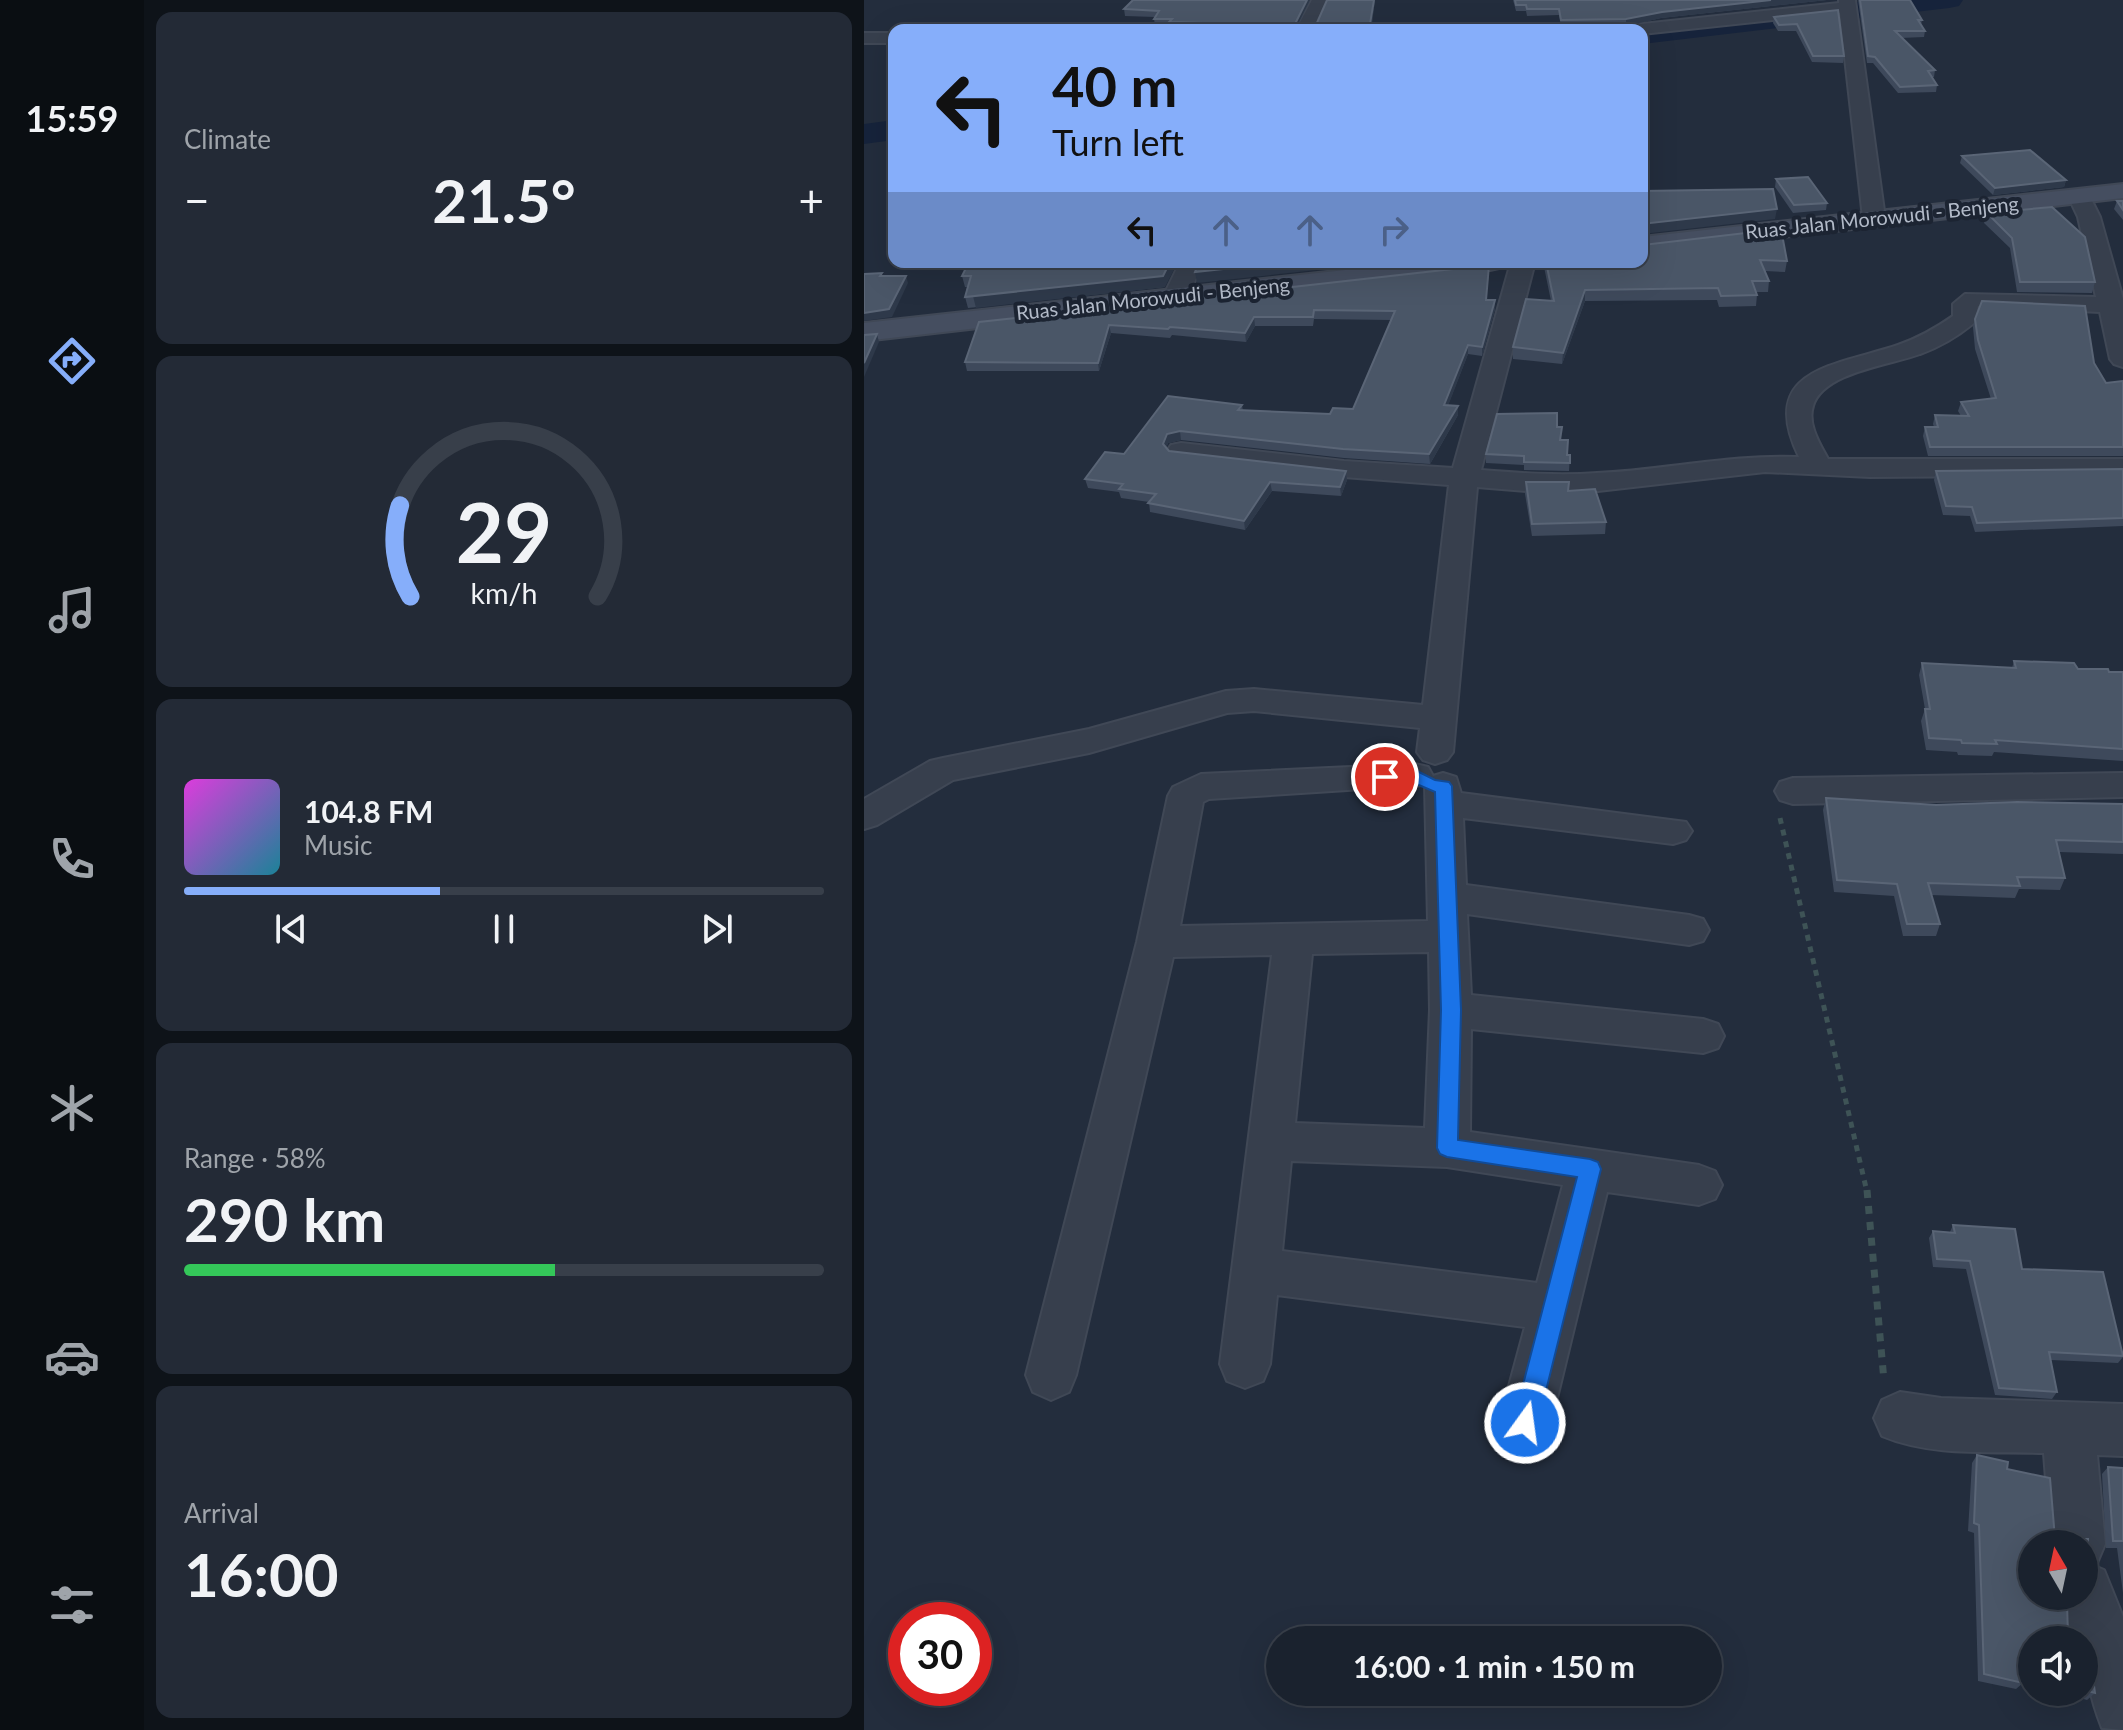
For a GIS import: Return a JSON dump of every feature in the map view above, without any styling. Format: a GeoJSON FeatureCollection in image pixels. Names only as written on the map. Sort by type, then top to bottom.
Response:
{"type":"FeatureCollection","features":[{"type":"Feature","properties":{"kind":"main road","name":"Ruas Jalan Morowudi - Benjeng"},"geometry":{"type":"LineString","coordinates":[[1648,244],[2123,191]]}},
{"type":"Feature","properties":{"kind":"main road","name":"Ruas Jalan Morowudi - Benjeng"},"geometry":{"type":"LineString","coordinates":[[864,332],[1436,268]]}},
{"type":"Feature","properties":{"kind":"street"},"geometry":{"type":"LineString","coordinates":[[1308,24],[1320,0]]}},
{"type":"Feature","properties":{"kind":"street"},"geometry":{"type":"LineString","coordinates":[[1648,28],[1847,3],[1874,218]]}},
{"type":"Feature","properties":{"kind":"street"},"geometry":{"type":"LineString","coordinates":[[864,38],[888,38]]}},
{"type":"Feature","properties":{"kind":"street"},"geometry":{"type":"LineString","coordinates":[[2079,196],[2089,217],[2116,306],[2123,359]]}},
{"type":"Feature","properties":{"kind":"street"},"geometry":{"type":"LineString","coordinates":[[1175,297],[1189,268]]}},
{"type":"Feature","properties":{"kind":"street"},"geometry":{"type":"LineString","coordinates":[[1447,1148],[1451,1010],[1448,917],[1434,767],[1464,479],[1521,268]]}},
{"type":"Feature","properties":{"kind":"street"},"geometry":{"type":"LineString","coordinates":[[1817,465],[1799,423],[1799,407],[1808,389],[1828,375],[1911,349],[1953,328],[1965,318],[1965,304],[1974,299],[2116,306]]}},
{"type":"Feature","properties":{"kind":"street"},"geometry":{"type":"LineString","coordinates":[[1181,451],[1464,479],[1598,482],[1712,467],[2123,467]]}},
{"type":"Feature","properties":{"kind":"street"},"geometry":{"type":"LineString","coordinates":[[864,816],[943,770],[1089,741],[1226,702],[1254,700],[1434,767],[1673,831]]}},
{"type":"Feature","properties":{"kind":"street"},"geometry":{"type":"LineString","coordinates":[[1051,1375],[1157,942],[1186,796],[1201,787],[1235,783],[1434,767]]}},
{"type":"Feature","properties":{"kind":"street"},"geometry":{"type":"LineString","coordinates":[[1793,791],[2123,785]]}},
{"type":"Feature","properties":{"kind":"street"},"geometry":{"type":"LineString","coordinates":[[1157,942],[1294,939],[1448,917],[1689,930]]}},
{"type":"Feature","properties":{"kind":"street"},"geometry":{"type":"LineString","coordinates":[[1245,1364],[1294,939]]}},
{"type":"Feature","properties":{"kind":"street"},"geometry":{"type":"LineString","coordinates":[[1451,1010],[1703,1036]]}},
{"type":"Feature","properties":{"kind":"street"},"geometry":{"type":"LineString","coordinates":[[1271,1141],[1447,1148],[1699,1185]]}},
{"type":"Feature","properties":{"kind":"street"},"geometry":{"type":"LineString","coordinates":[[1525,1423],[1590,1169]]}},
{"type":"Feature","properties":{"kind":"street"},"geometry":{"type":"LineString","coordinates":[[1256,1270],[1555,1308]]}},
{"type":"Feature","properties":{"kind":"street"},"geometry":{"type":"LineString","coordinates":[[1900,1418],[1941,1424],[2123,1430]]}},
{"type":"Feature","properties":{"kind":"street"},"geometry":{"type":"LineString","coordinates":[[2068,1428],[2077,1530]]}},
{"type":"Feature","properties":{"kind":"street"},"geometry":{"type":"LineString","coordinates":[[2092,1610],[2115,1668],[2123,1707]]}},
{"type":"Feature","properties":{"kind":"path"},"geometry":{"type":"LineString","coordinates":[[1793,791],[1782,798],[1779,816],[1869,1199],[1885,1387],[1900,1418]]}},
{"type":"Feature","properties":{"kind":"building"},"geometry":{"type":"Polygon","coordinates":[[[1133,0],[1307,0],[1295,24],[1169,22],[1172,19],[1154,19],[1159,11],[1124,9],[1133,0]]]}},
{"type":"Feature","properties":{"kind":"building"},"geometry":{"type":"Polygon","coordinates":[[[1327,0],[1374,0],[1370,24],[1316,24],[1327,0]]]}},
{"type":"Feature","properties":{"kind":"building"},"geometry":{"type":"Polygon","coordinates":[[[1515,0],[1771,0],[1626,19],[1561,20],[1559,9],[1527,9],[1526,5],[1516,5],[1515,0]]]}},
{"type":"Feature","properties":{"kind":"building"},"geometry":{"type":"Polygon","coordinates":[[[1860,0],[1910,0],[1925,31],[1895,31],[1935,70],[1928,71],[1937,85],[1900,87],[1875,57],[1868,56],[1860,0]]]}},
{"type":"Feature","properties":{"kind":"building"},"geometry":{"type":"Polygon","coordinates":[[[1838,10],[1844,56],[1813,56],[1797,24],[1779,25],[1774,17],[1838,10]]]}},
{"type":"Feature","properties":{"kind":"building"},"geometry":{"type":"Polygon","coordinates":[[[2030,150],[2066,180],[1995,188],[1962,156],[2030,150]]]}},
{"type":"Feature","properties":{"kind":"building"},"geometry":{"type":"Polygon","coordinates":[[[1808,177],[1827,203],[1794,205],[1776,179],[1808,177]]]}},
{"type":"Feature","properties":{"kind":"building"},"geometry":{"type":"Polygon","coordinates":[[[1773,189],[1777,209],[1648,223],[1648,191],[1773,189]]]}},
{"type":"Feature","properties":{"kind":"building"},"geometry":{"type":"Polygon","coordinates":[[[2052,207],[2085,237],[2095,282],[2020,282],[2012,238],[1987,213],[2052,207]]]}},
{"type":"Feature","properties":{"kind":"building"},"geometry":{"type":"Polygon","coordinates":[[[1781,229],[1787,261],[1760,260],[1769,281],[1752,281],[1757,295],[1721,296],[1718,288],[1585,290],[1563,353],[1513,347],[1526,299],[1554,301],[1547,268],[1648,268],[1648,244],[1781,229]]]}},
{"type":"Feature","properties":{"kind":"building"},"geometry":{"type":"Polygon","coordinates":[[[966,268],[1167,268],[1163,276],[965,297],[971,276],[962,276],[966,268]]]}},
{"type":"Feature","properties":{"kind":"building"},"geometry":{"type":"Polygon","coordinates":[[[1197,268],[1233,268],[1195,272],[1197,268]]]}},
{"type":"Feature","properties":{"kind":"building"},"geometry":{"type":"Polygon","coordinates":[[[1462,268],[1489,268],[1486,300],[1495,300],[1482,347],[1468,345],[1444,405],[1458,406],[1429,454],[1343,449],[1180,431],[1167,434],[1163,444],[1169,451],[1346,471],[1340,487],[1270,482],[1244,521],[1148,503],[1156,494],[1119,489],[1123,484],[1085,479],[1105,452],[1124,454],[1168,396],[1242,405],[1238,410],[1330,414],[1333,408],[1353,409],[1395,311],[1314,310],[1313,317],[1254,317],[1245,333],[1109,325],[1098,363],[965,362],[979,322],[1462,268]]]}},
{"type":"Feature","properties":{"kind":"building"},"geometry":{"type":"Polygon","coordinates":[[[882,273],[880,276],[906,276],[889,309],[864,313],[864,274],[882,273]]]}},
{"type":"Feature","properties":{"kind":"building"},"geometry":{"type":"Polygon","coordinates":[[[1982,301],[2085,306],[2094,363],[2106,383],[2123,381],[2123,447],[1930,447],[1925,427],[1938,427],[1935,415],[1969,416],[1961,402],[1996,398],[1978,340],[1975,319],[1982,301]]]}},
{"type":"Feature","properties":{"kind":"building"},"geometry":{"type":"Polygon","coordinates":[[[877,334],[864,363],[864,335],[877,334]]]}},
{"type":"Feature","properties":{"kind":"building"},"geometry":{"type":"Polygon","coordinates":[[[1557,413],[1557,427],[1562,427],[1560,440],[1568,440],[1570,463],[1524,462],[1524,456],[1486,454],[1497,414],[1557,413]]]}},
{"type":"Feature","properties":{"kind":"building"},"geometry":{"type":"Polygon","coordinates":[[[2123,469],[2123,518],[1977,523],[1972,507],[1946,506],[1936,471],[2123,469]]]}},
{"type":"Feature","properties":{"kind":"building"},"geometry":{"type":"Polygon","coordinates":[[[1526,482],[1569,482],[1568,491],[1595,489],[1606,522],[1532,524],[1526,482]]]}},
{"type":"Feature","properties":{"kind":"building"},"geometry":{"type":"Polygon","coordinates":[[[2014,661],[2074,663],[2078,669],[2123,672],[2123,749],[1995,740],[1997,744],[1962,743],[1961,740],[1929,738],[1925,709],[1930,709],[1922,663],[2016,668],[2014,661]]]}},
{"type":"Feature","properties":{"kind":"building"},"geometry":{"type":"Polygon","coordinates":[[[1826,798],[1936,805],[2017,802],[2123,804],[2123,842],[2056,840],[2065,878],[2017,877],[2020,886],[1928,883],[1940,924],[1907,924],[1897,884],[1837,880],[1826,798]]]}},
{"type":"Feature","properties":{"kind":"building"},"geometry":{"type":"Polygon","coordinates":[[[1953,1225],[2015,1229],[2022,1269],[2103,1272],[2123,1356],[2049,1352],[2057,1392],[1999,1388],[1970,1261],[1937,1259],[1933,1231],[1955,1233],[1953,1225]]]}},
{"type":"Feature","properties":{"kind":"building"},"geometry":{"type":"Polygon","coordinates":[[[1977,1455],[2008,1462],[2007,1469],[2050,1478],[2054,1530],[2018,1530],[2018,1610],[2067,1610],[2068,1626],[2018,1626],[2018,1682],[1984,1674],[1979,1525],[1974,1523],[1977,1455]]]}},
{"type":"Feature","properties":{"kind":"building"},"geometry":{"type":"Polygon","coordinates":[[[2108,1467],[2123,1468],[2123,1541],[2113,1541],[2108,1467]]]}},
{"type":"Feature","properties":{"kind":"waterway"},"geometry":{"type":"LineString","coordinates":[[1648,34],[1949,0]]}},
{"type":"Feature","properties":{"kind":"waterway"},"geometry":{"type":"LineString","coordinates":[[864,134],[888,131]]}},
{"type":"Feature","properties":{"kind":"route"},"geometry":{"type":"LineString","coordinates":[[1385,777],[1415,776],[1432,786],[1443,786],[1451,1010],[1447,1148],[1590,1169],[1525,1423]]}}]}
